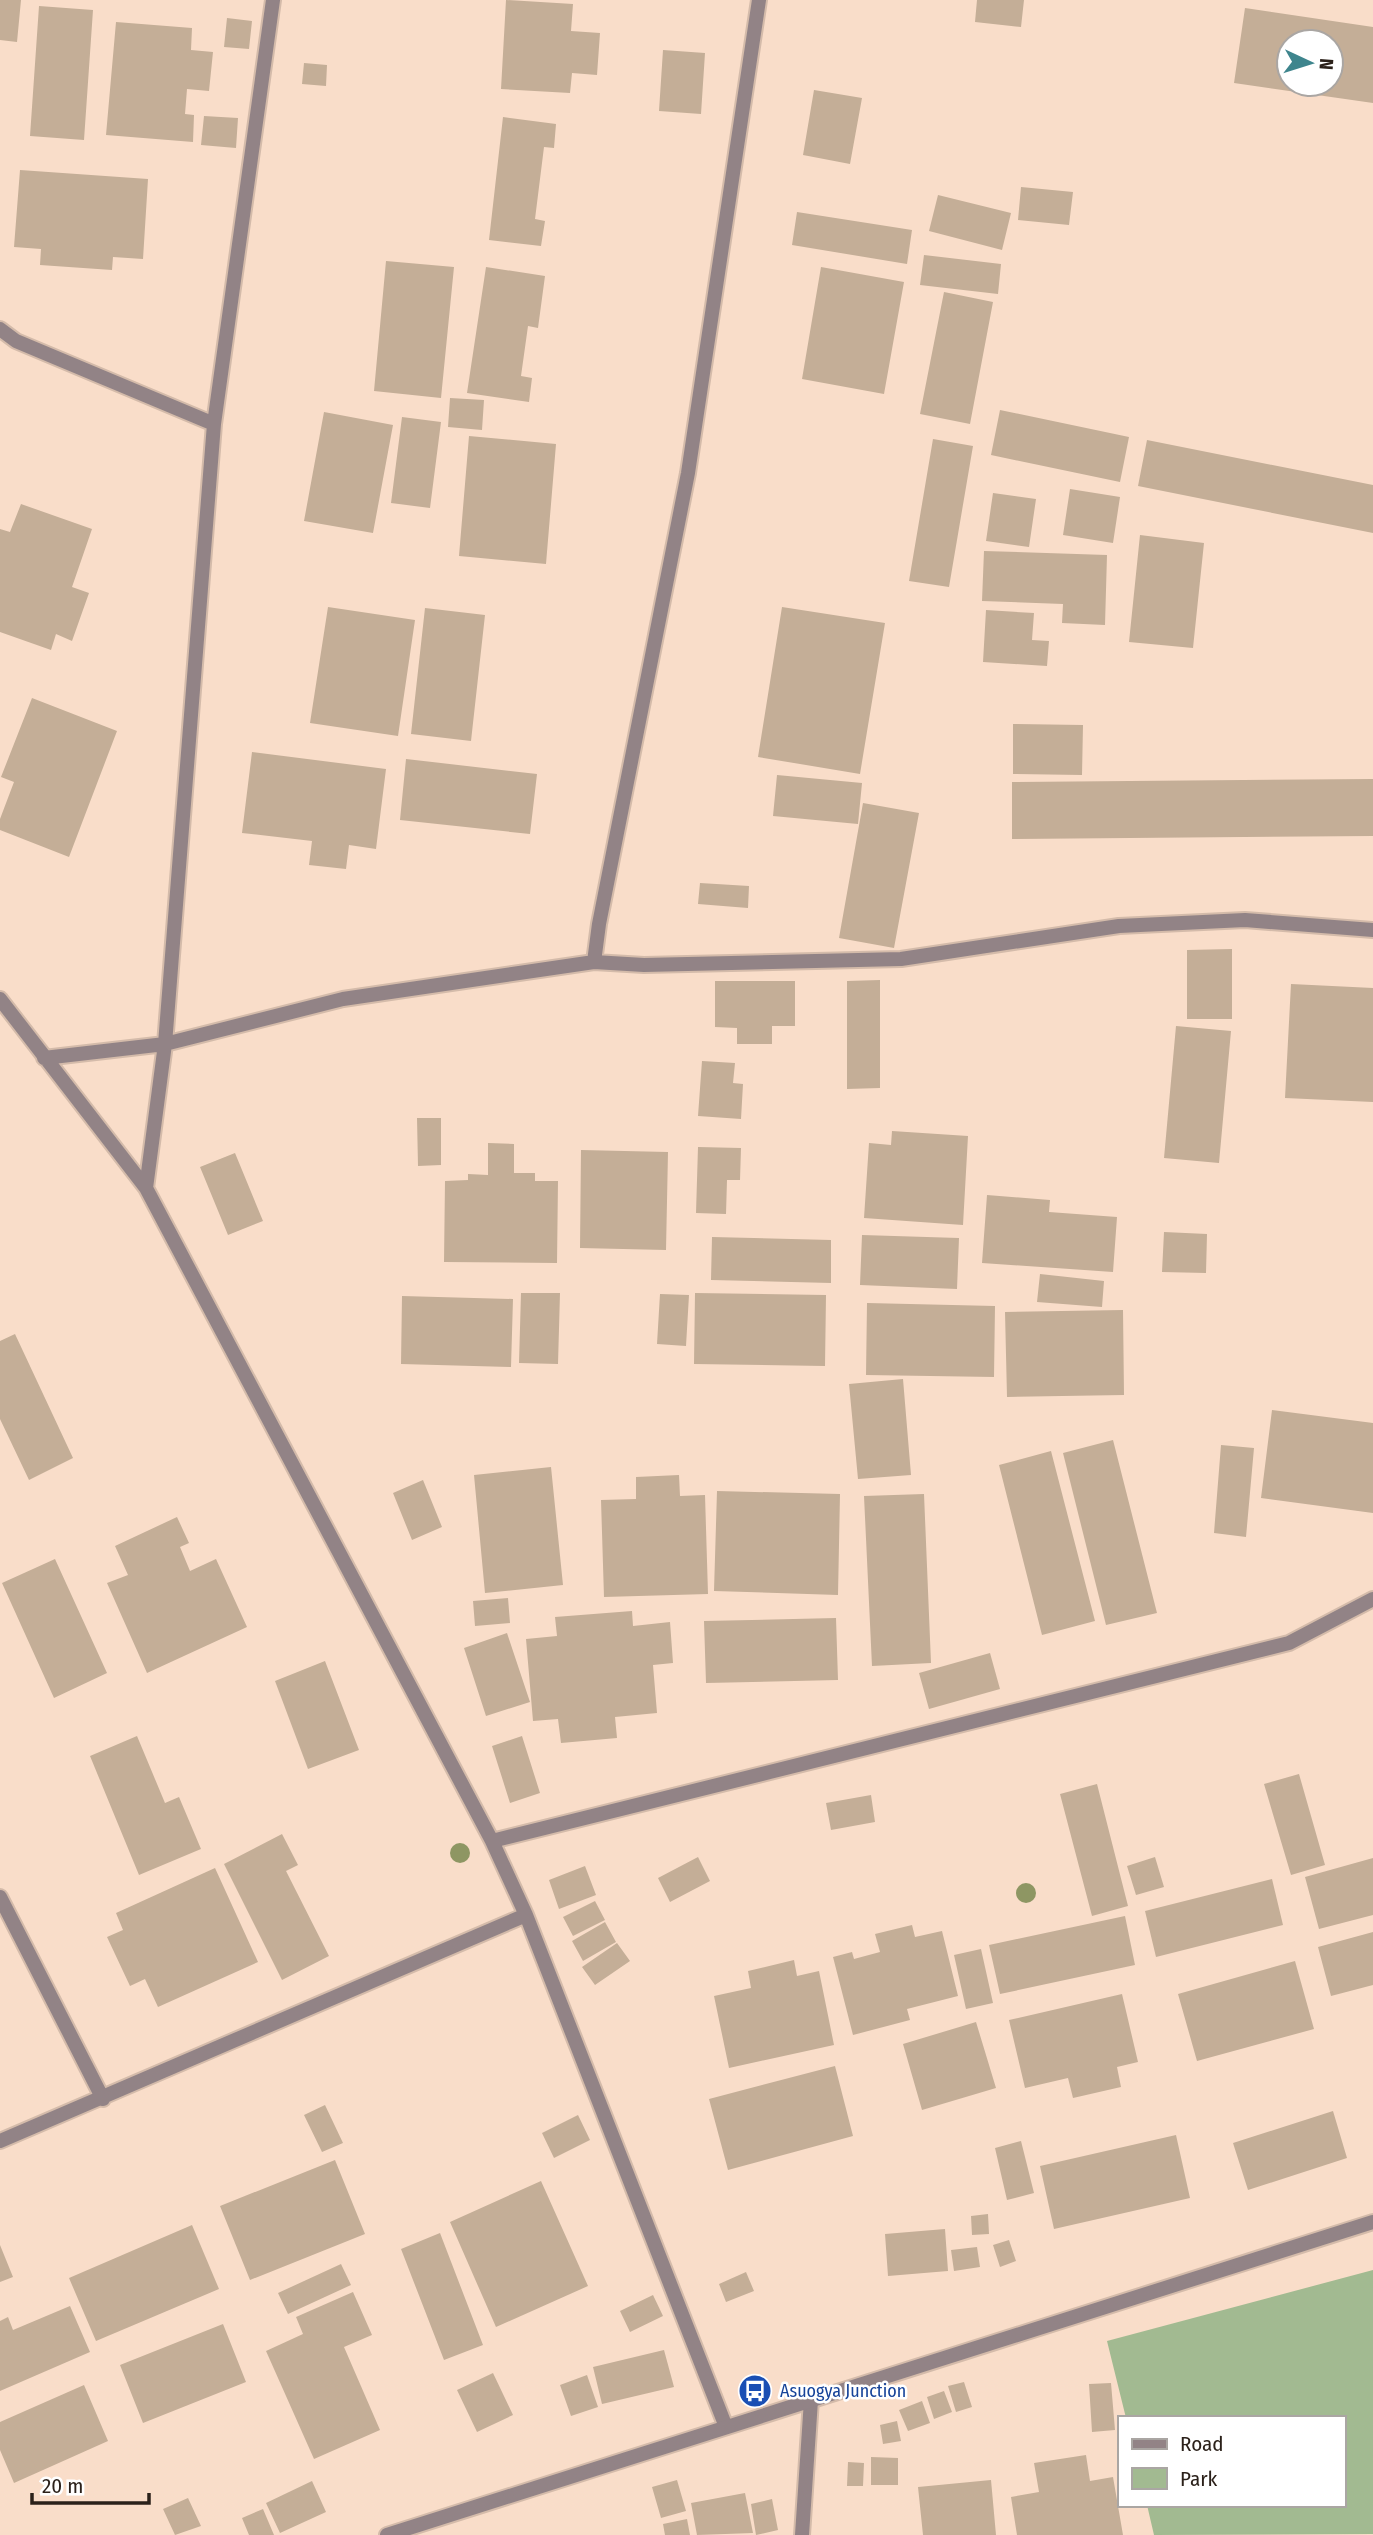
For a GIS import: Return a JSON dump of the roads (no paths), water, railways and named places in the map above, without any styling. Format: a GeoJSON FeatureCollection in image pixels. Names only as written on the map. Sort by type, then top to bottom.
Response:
{"type":"FeatureCollection","features":[{"type":"Feature","properties":{"kind":"street"},"geometry":{"type":"LineString","coordinates":[[146,1188],[165,1044],[214,424],[273,0]]}},
{"type":"Feature","properties":{"kind":"street"},"geometry":{"type":"LineString","coordinates":[[594,962],[688,472],[759,0]]}},
{"type":"Feature","properties":{"kind":"street"},"geometry":{"type":"LineString","coordinates":[[0,329],[16,341],[214,424]]}},
{"type":"Feature","properties":{"kind":"street"},"geometry":{"type":"LineString","coordinates":[[44,1058],[165,1044],[343,999],[594,962],[644,965],[901,959],[1119,926],[1232,920],[1373,930]]}},
{"type":"Feature","properties":{"kind":"street"},"geometry":{"type":"LineString","coordinates":[[0,999],[146,1188],[492,1841],[527,1915],[726,2427]]}},
{"type":"Feature","properties":{"kind":"street"},"geometry":{"type":"LineString","coordinates":[[492,1841],[1289,1643],[1373,1599]]}},
{"type":"Feature","properties":{"kind":"street"},"geometry":{"type":"LineString","coordinates":[[0,1897],[103,2099]]}},
{"type":"Feature","properties":{"kind":"street"},"geometry":{"type":"LineString","coordinates":[[0,2141],[527,1915]]}},
{"type":"Feature","properties":{"kind":"street"},"geometry":{"type":"LineString","coordinates":[[387,2535],[1373,2222]]}},
{"type":"Feature","properties":{"kind":"street"},"geometry":{"type":"LineString","coordinates":[[802,2535],[811,2400]]}},
{"type":"Feature","properties":{"kind":"place","name":"Asuogya Junction"},"geometry":{"type":"Point","coordinates":[755,2391]}}]}
